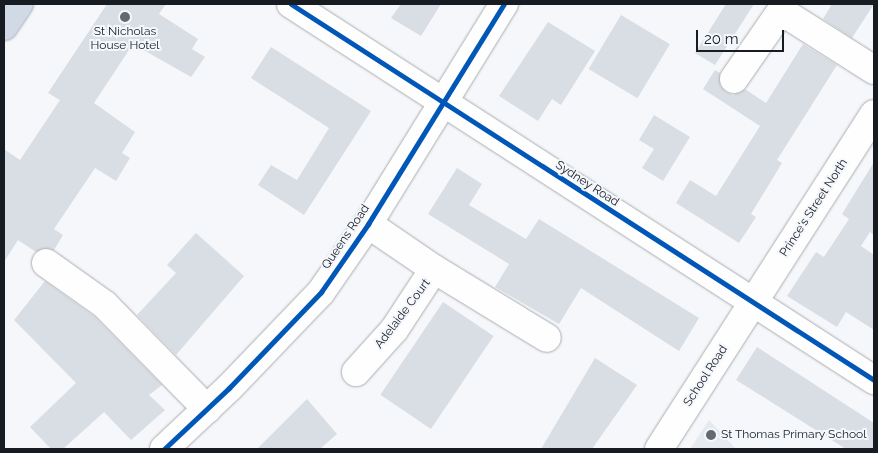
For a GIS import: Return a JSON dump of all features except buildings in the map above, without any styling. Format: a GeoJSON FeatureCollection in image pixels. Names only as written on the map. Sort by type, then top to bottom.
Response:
{"type":"FeatureCollection","features":[{"type":"Feature","properties":{"kind":"highway"},"geometry":{"type":"LineString","coordinates":[[4,26],[19,4]]}},
{"type":"Feature","properties":{"kind":"street","name":"Sydney Road"},"geometry":{"type":"LineString","coordinates":[[291,4],[874,380]]}},
{"type":"Feature","properties":{"kind":"street","name":"Queens Road"},"geometry":{"type":"LineString","coordinates":[[164,449],[207,409],[321,292],[368,224],[441,102],[504,4]]}},
{"type":"Feature","properties":{"kind":"street"},"geometry":{"type":"LineString","coordinates":[[734,79],[780,7],[874,70]]}},
{"type":"Feature","properties":{"kind":"street","name":"Prince's Street North"},"geometry":{"type":"LineString","coordinates":[[753,303],[874,114]]}},
{"type":"Feature","properties":{"kind":"street","name":"Adelaide Court"},"geometry":{"type":"LineString","coordinates":[[356,372],[394,330],[434,270],[368,224]]}},
{"type":"Feature","properties":{"kind":"street"},"geometry":{"type":"LineString","coordinates":[[46,263],[105,305],[207,409]]}},
{"type":"Feature","properties":{"kind":"street"},"geometry":{"type":"LineString","coordinates":[[434,270],[547,338]]}},
{"type":"Feature","properties":{"kind":"street","name":"School Road"},"geometry":{"type":"LineString","coordinates":[[659,449],[753,303]]}},
{"type":"Feature","properties":{"kind":"shaded area","name":"St Thomas Primary School"},"geometry":{"type":"Polygon","coordinates":[[[709,420],[736,449],[690,449],[709,420]]]}},
{"type":"Feature","properties":{"kind":"cycle path"},"geometry":{"type":"LineString","coordinates":[[291,4],[874,380]]}},
{"type":"Feature","properties":{"kind":"cycle path"},"geometry":{"type":"LineString","coordinates":[[164,449],[229,388],[321,292],[368,224],[504,4]]}},
{"type":"Feature","properties":{"kind":"place","name":"St Nicholas House Hotel"},"geometry":{"type":"Point","coordinates":[125,17]}},
{"type":"Feature","properties":{"kind":"place","name":"St Thomas Primary School"},"geometry":{"type":"Point","coordinates":[711,435]}}]}
